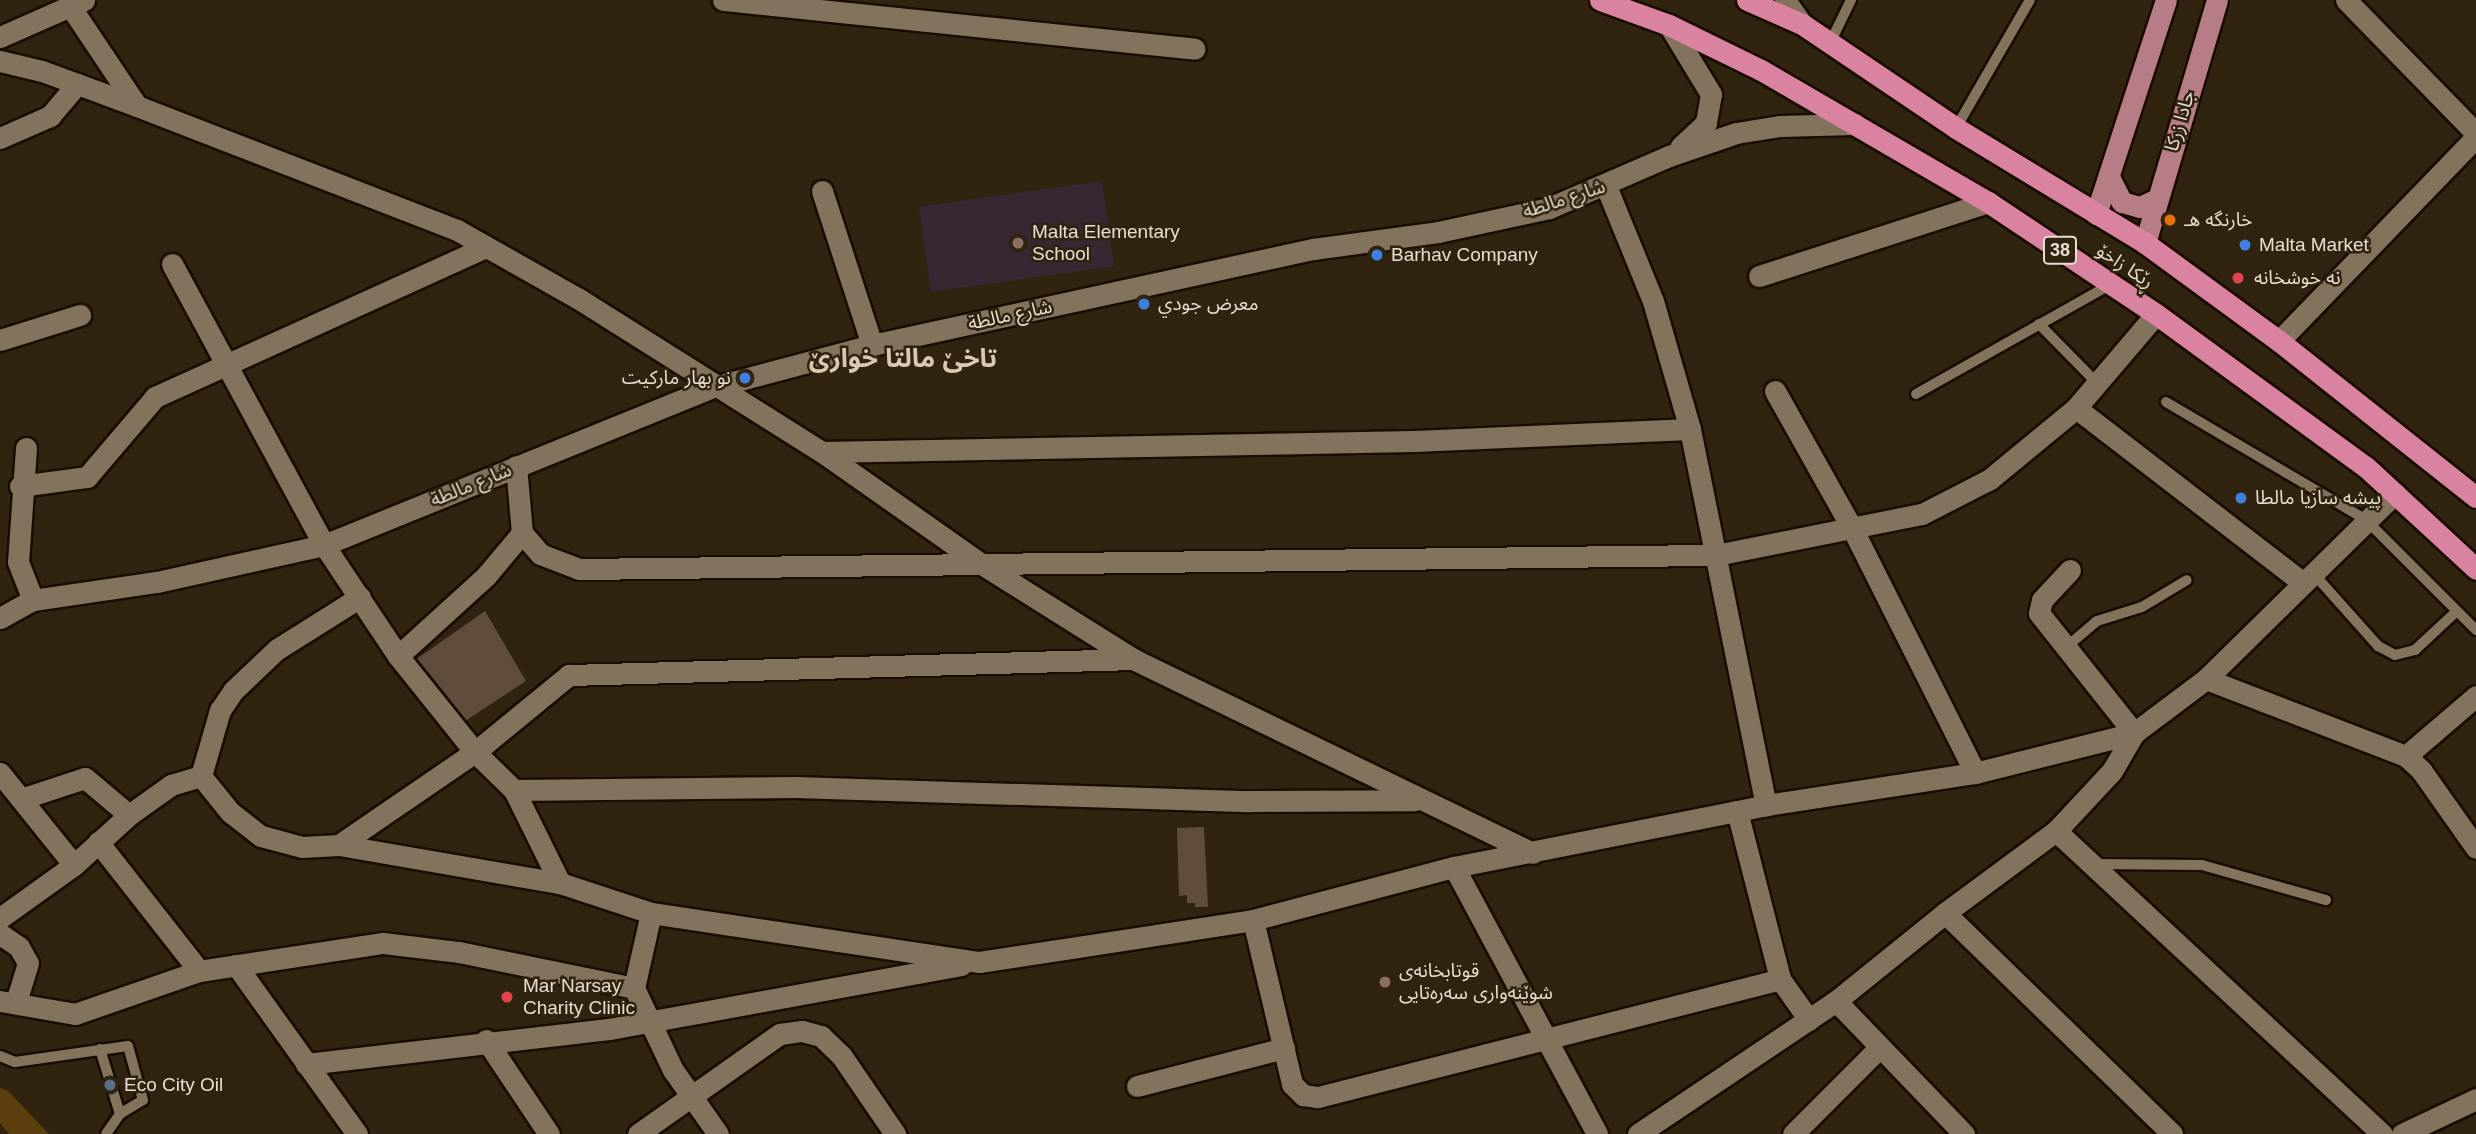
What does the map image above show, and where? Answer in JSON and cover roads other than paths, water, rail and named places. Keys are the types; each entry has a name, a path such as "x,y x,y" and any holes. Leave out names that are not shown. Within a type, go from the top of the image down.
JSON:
{"highway":[{"name":"ڕێکا زاخۆ","path":"1600,0 1669,24 1855,124 1988,202 2156,314 2395,493 2476,569"},
{"name":"ڕێکا زاخۆ","path":"1746,0 1802,24 1956,128 2145,243 2473,489"}],"main road":[{"path":"2096,214 2166,0"},
{"name":"جادا زرکا","path":"2145,243 2217,0"},
{"path":"2109,177 2122,202 2140,207 2157,200"}],"street":[{"path":"723,0 1194,48"},
{"path":"1785,0 1802,24"},
{"path":"2279,341 2476,135 2346,0"},
{"path":"0,37 77,3 137,106"},
{"name":"شارع مالطة","path":"1669,24 1686,58 1709,85 1712,107 1700,130 1669,156"},
{"path":"0,61 77,84 324,175 486,247 579,299 714,387 822,452 980,563 1133,659 1532,853"},
{"path":"0,138 50,116 77,84"},
{"name":"شارع مالطة","path":"0,618 33,600 157,582 324,545 714,387 872,345 1312,249 1438,232 1549,208 1606,186 1669,156 1756,130 1855,124"},
{"path":"1606,186 1653,301 1690,429 1766,805"},
{"path":"822,191 872,345"},
{"path":"1759,276 1988,202"},
{"path":"20,486 87,477 155,397 486,247"},
{"path":"172,264 324,545 398,656 475,752 514,790 560,883"},
{"path":"516,466 522,533 540,554 579,569 1716,555 1853,530 1922,514 1990,479 2076,408 2156,314"},
{"path":"0,340 80,315"},
{"path":"1775,391 1853,530 1975,773"},
{"path":"2076,408 2308,578"},
{"path":"822,452 1414,441 1690,429"},
{"path":"26,448 9,562 33,600"},
{"path":"306,1064 653,1021 978,962 1253,920 1454,867 1766,805 1975,773 2134,733 2206,679 2395,493"},
{"path":"398,656 486,576 522,533"},
{"path":"2070,570 2042,600 2039,613 2064,649 2134,733"},
{"path":"201,776 220,710 233,691 276,650 360,597"},
{"path":"339,845 475,752 569,675 1133,659"},
{"path":"2206,679 2406,756 2421,770 2476,848"},
{"path":"2406,756 2476,696"},
{"path":"1638,1134 1836,1001 1945,913 2056,831 2112,771 2134,733"},
{"path":"0,773 24,798 74,865"},
{"path":"0,918 74,865 129,815 171,785 201,776"},
{"path":"201,776 230,812 261,836 302,847 339,845 560,883 651,913 978,962"},
{"path":"24,798 85,778 129,815"},
{"path":"514,790 794,787 1249,801 1422,800"},
{"path":"1737,811 1780,979 1809,1020"},
{"path":"2056,831 2382,1134"},
{"path":"98,842 199,971"},
{"path":"1454,867 1597,1134"},
{"path":"651,913 634,988 653,1021 673,1070 718,1134"},
{"path":"1945,913 2172,1134"},
{"path":"1253,920 1292,1084 1303,1095 1318,1097 1780,979"},
{"path":"0,934 19,947 28,963 8,1002 75,1014 199,971 383,943 460,952 634,988"},
{"path":"236,965 356,1134"},
{"path":"1836,1001 1964,1134"},
{"path":"638,1134 780,1034 802,1031 821,1036 842,1055 895,1134"},
{"path":"486,1041 549,1134"},
{"path":"1136,1086 1284,1048"},
{"path":"1793,1134 1879,1048"},
{"path":"2402,1134 2476,1099"}],"lane":[{"path":"1830,43 1851,0"},
{"path":"1956,128 2030,0"},
{"path":"1916,394 2111,284"},
{"path":"2039,324 2098,384"},
{"path":"2166,402 2367,520 2476,630"},
{"path":"2308,578 2378,646 2395,655 2415,650 2457,611"},
{"path":"2064,649 2097,621 2142,607 2187,580"},
{"path":"2092,864 2202,865 2326,900"},
{"path":"0,1056 15,1062 128,1046 143,1100 120,1114 106,1134"},
{"path":"100,1049 120,1114"}],"place":[{"name":"خارنگه هـ","path":"2170,220"},
{"name":"Malta Elementary School","path":"1018,243"},
{"name":"Malta Market","path":"2245,245"},
{"name":"Barhav Company","path":"1377,255"},
{"name":"نه خوشخانه","path":"2238,278"},
{"name":"معرض جودي","path":"1144,304"},
{"name":"نو بهار ماركيت","path":"745,378"},
{"name":"پيشه سازيا مالطا","path":"2241,498"},
{"name":"قوتابخانەی شوێنەواری سەرەتایی","path":"1385,982"},
{"name":"Mar Narsay Charity Clinic","path":"507,997"},
{"name":"Eco City Oil","path":"110,1085"}],"district":[{"name":"تاخێ مالتا خوارێ","path":"903,359"}]}
